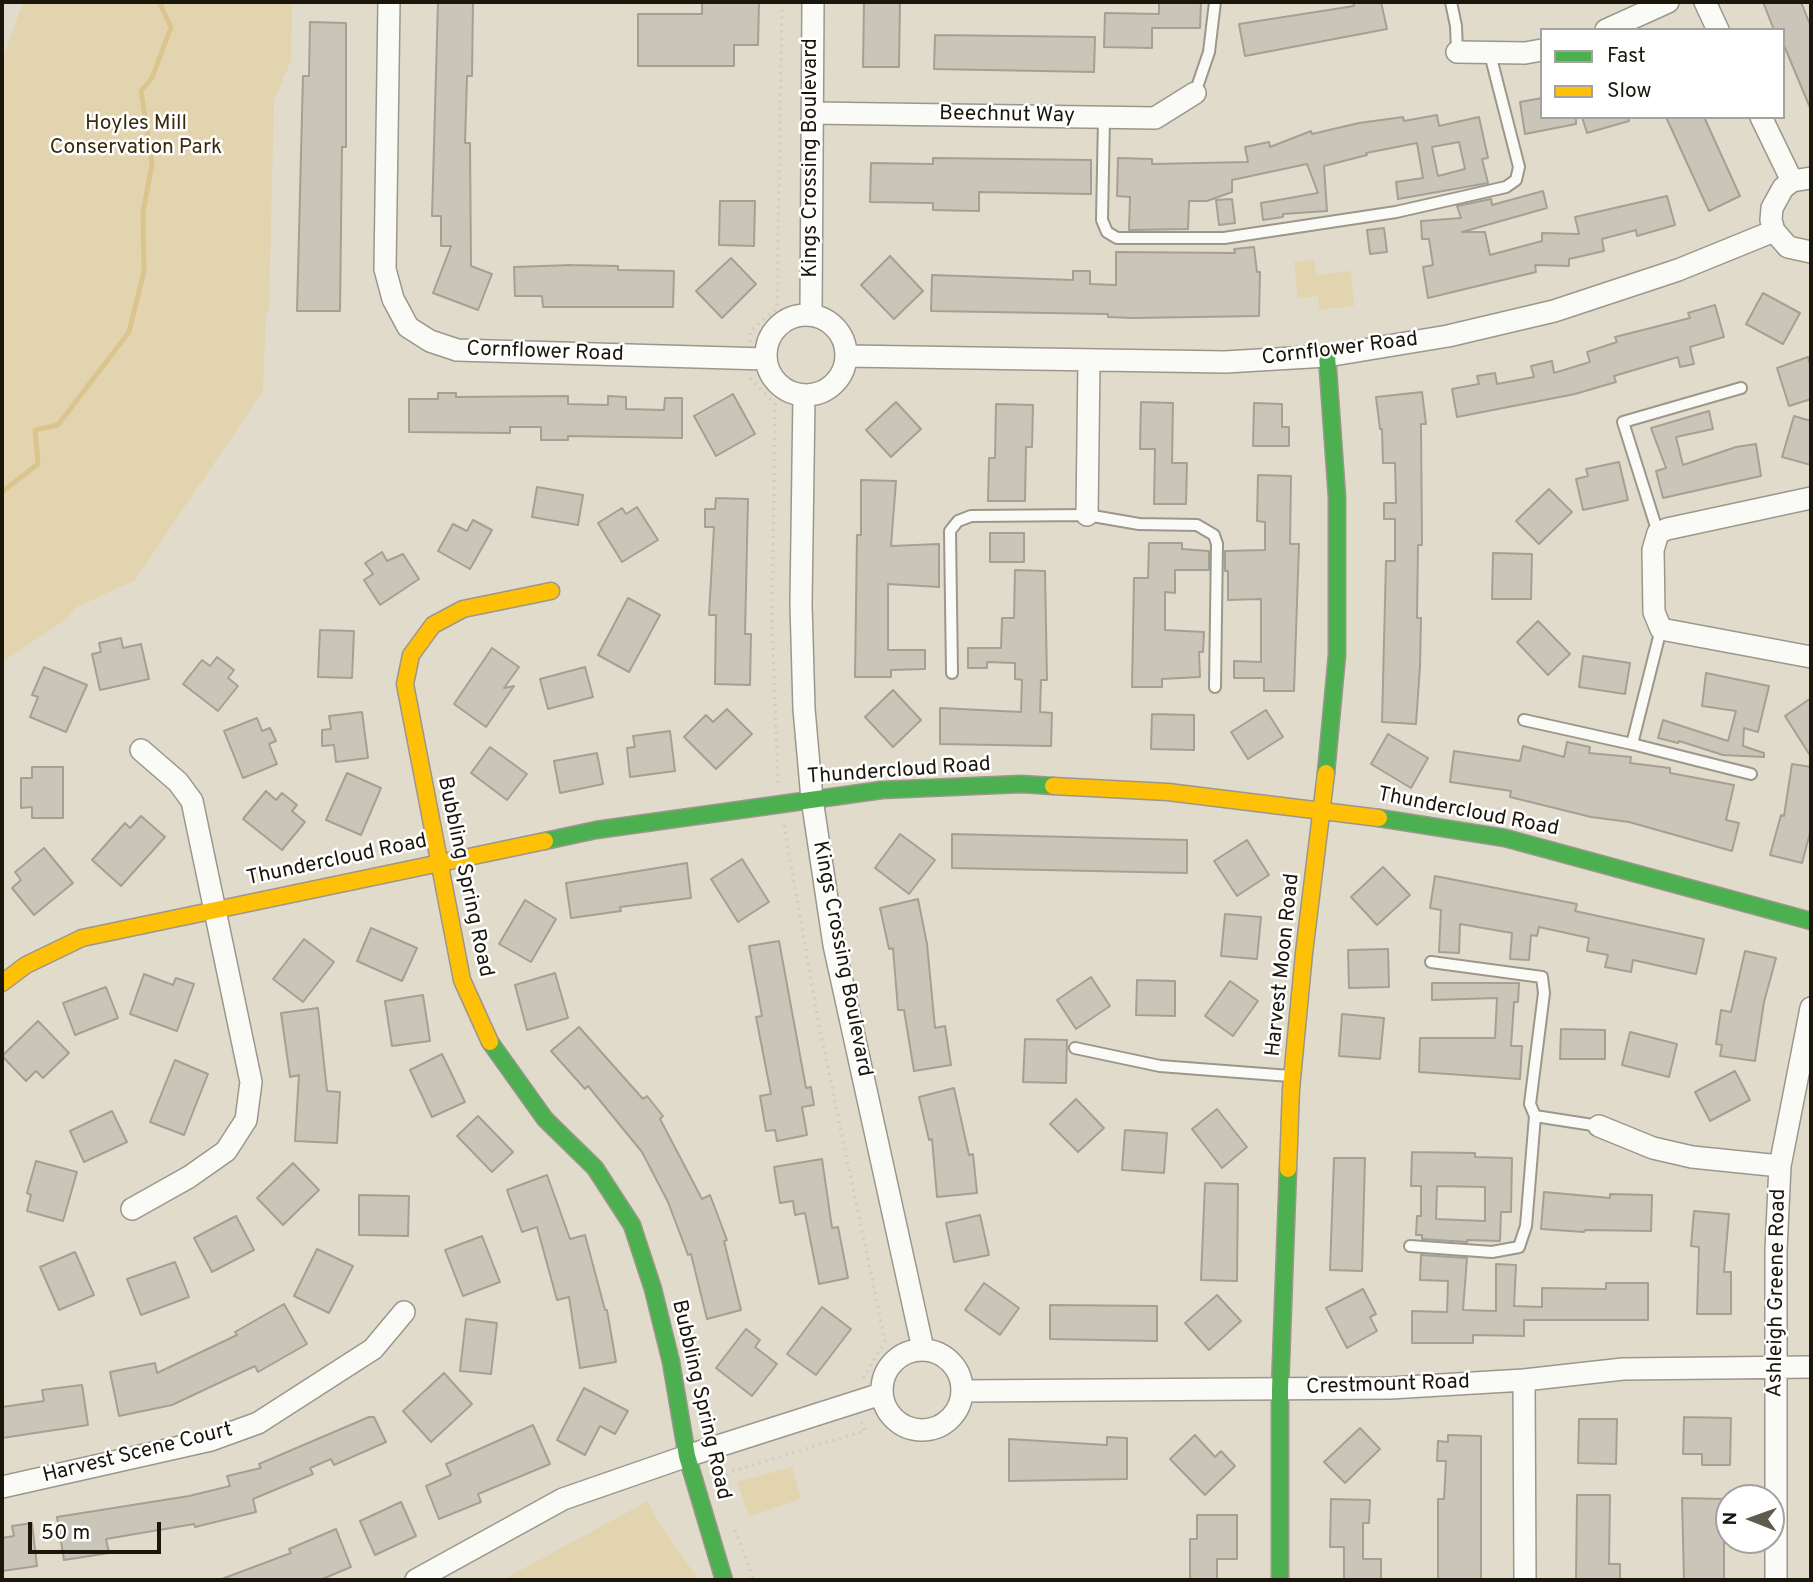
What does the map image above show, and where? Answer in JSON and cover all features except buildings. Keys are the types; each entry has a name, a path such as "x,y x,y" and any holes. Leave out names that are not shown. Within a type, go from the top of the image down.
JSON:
{"street":[{"name":"Cornflower Road","path":"389,2 385,269 393,299 408,327 430,341 457,350 765,359"},
{"name":"Kings Crossing Boulevard","path":"811,313 813,2"},
{"path":"1610,28 1668,2"},
{"path":"1704,2 1717,28"},
{"path":"1457,52 1490,54 1540,50"},
{"name":"Beechnut Way","path":"813,113 1155,118 1195,93"},
{"path":"1762,119 1802,179 1776,197 1772,208 1774,231 1788,247 1811,252"},
{"name":"Cornflower Road","path":"847,356 1225,362 1327,356 1448,336 1554,311 1678,270 1774,231"},
{"path":"811,313 837,328 847,356 841,377 825,392 803,396 777,385 765,359 767,341 777,325 793,315 811,313"},
{"name":"Harvest Moon Road","path":"1280,1580 1280,1389 1293,1076 1337,655 1337,497 1327,356"},
{"path":"1087,515 1089,361"},
{"name":"Kings Crossing Boulevard","path":"803,396 801,604 804,709 812,799 834,945 923,1349"},
{"path":"1811,498 1658,533 1653,550 1654,612 1661,629 1811,657"},
{"name":"Bubbling Spring Road","path":"551,591 463,609 433,625 411,655 405,684 462,980 482,1030 509,1072 545,1119 595,1168 632,1225 653,1289 671,1362 687,1455 724,1580"},
{"path":"132,1209 189,1177 226,1151 246,1120 251,1082 192,801 178,782 141,750"},
{"name":"Thundercloud Road","path":"2,983 26,965 82,938 214,908 596,830 882,790 1021,784 1168,792 1323,808 1505,838 1811,921"},
{"name":"Ashleigh Greene Road","path":"1776,1580 1776,1250 1780,1166 1811,1008"},
{"path":"1599,1126 1653,1149 1692,1157 1780,1166"},
{"name":"Harvest Scene Court","path":"2,1487 211,1440 258,1423 373,1349 404,1312"},
{"path":"923,1349 943,1355 951,1362 958,1370 963,1391 956,1414 936,1429 912,1430 891,1417 881,1394 885,1372 893,1363 901,1355 923,1349"},
{"name":"Crestmount Road","path":"963,1391 1390,1388 1524,1380 1623,1369 1811,1367"},
{"path":"1524,1380 1525,1580"},
{"path":"416,1580 563,1499 687,1455 881,1394"}],"lane":[{"path":"1195,93 1209,52 1215,2"},
{"path":"1451,2 1457,26 1457,52"},
{"path":"1104,118 1102,220 1107,232 1117,238 1224,238 1396,212 1506,187 1516,180 1519,167 1490,54"},
{"path":"1658,533 1623,422 1741,388"},
{"path":"952,673 950,531 958,521 971,516 1087,515 1139,524 1197,525 1214,535 1217,544 1215,687"},
{"path":"1632,744 1661,629"},
{"path":"1524,720 1751,774"},
{"path":"1410,1246 1492,1252 1519,1247 1526,1226 1535,1115 1530,1104 1544,993 1542,977 1431,962"},
{"path":"1075,1048 1160,1066 1293,1076"},
{"path":"1535,1115 1599,1126"}],"green space":[{"name":"Hoyles Mill Conservation Park","path":"23,2 294,2 291,61 274,100 269,310 266,315 263,391 135,580 75,608 68,618 2,662 2,61"},
{"path":"1314,260 1316,275 1351,271 1354,306 1319,310 1318,296 1298,298 1294,262"},
{"path":"792,1467 801,1499 753,1515 748,1513 737,1482"},
{"path":"648,1501 657,1521 699,1580 502,1580"}],"waterway":[{"path":"2,492 38,464 35,430 58,425 129,332 144,271 143,212 152,164 141,91 152,78 171,27 159,2"}],"traffic: fast":[{"path":"1326,773 1337,655 1337,497 1327,356"},
{"path":"545,841 596,830 882,790 1021,784 1053,786"},
{"path":"1379,818 1505,838 1811,921"},
{"path":"490,1042 545,1119 595,1168 632,1225 653,1289 671,1362 687,1456 724,1580"},
{"path":"1280,1580 1280,1389 1288,1169"}],"traffic: slow":[{"path":"490,1042 462,980 405,684 411,655 433,625 463,609 551,591"},
{"path":"1288,1169 1291,1089 1304,953 1326,773"},
{"path":"1053,786 1168,792 1379,818"},
{"path":"2,983 26,965 82,938 545,841"}]}
